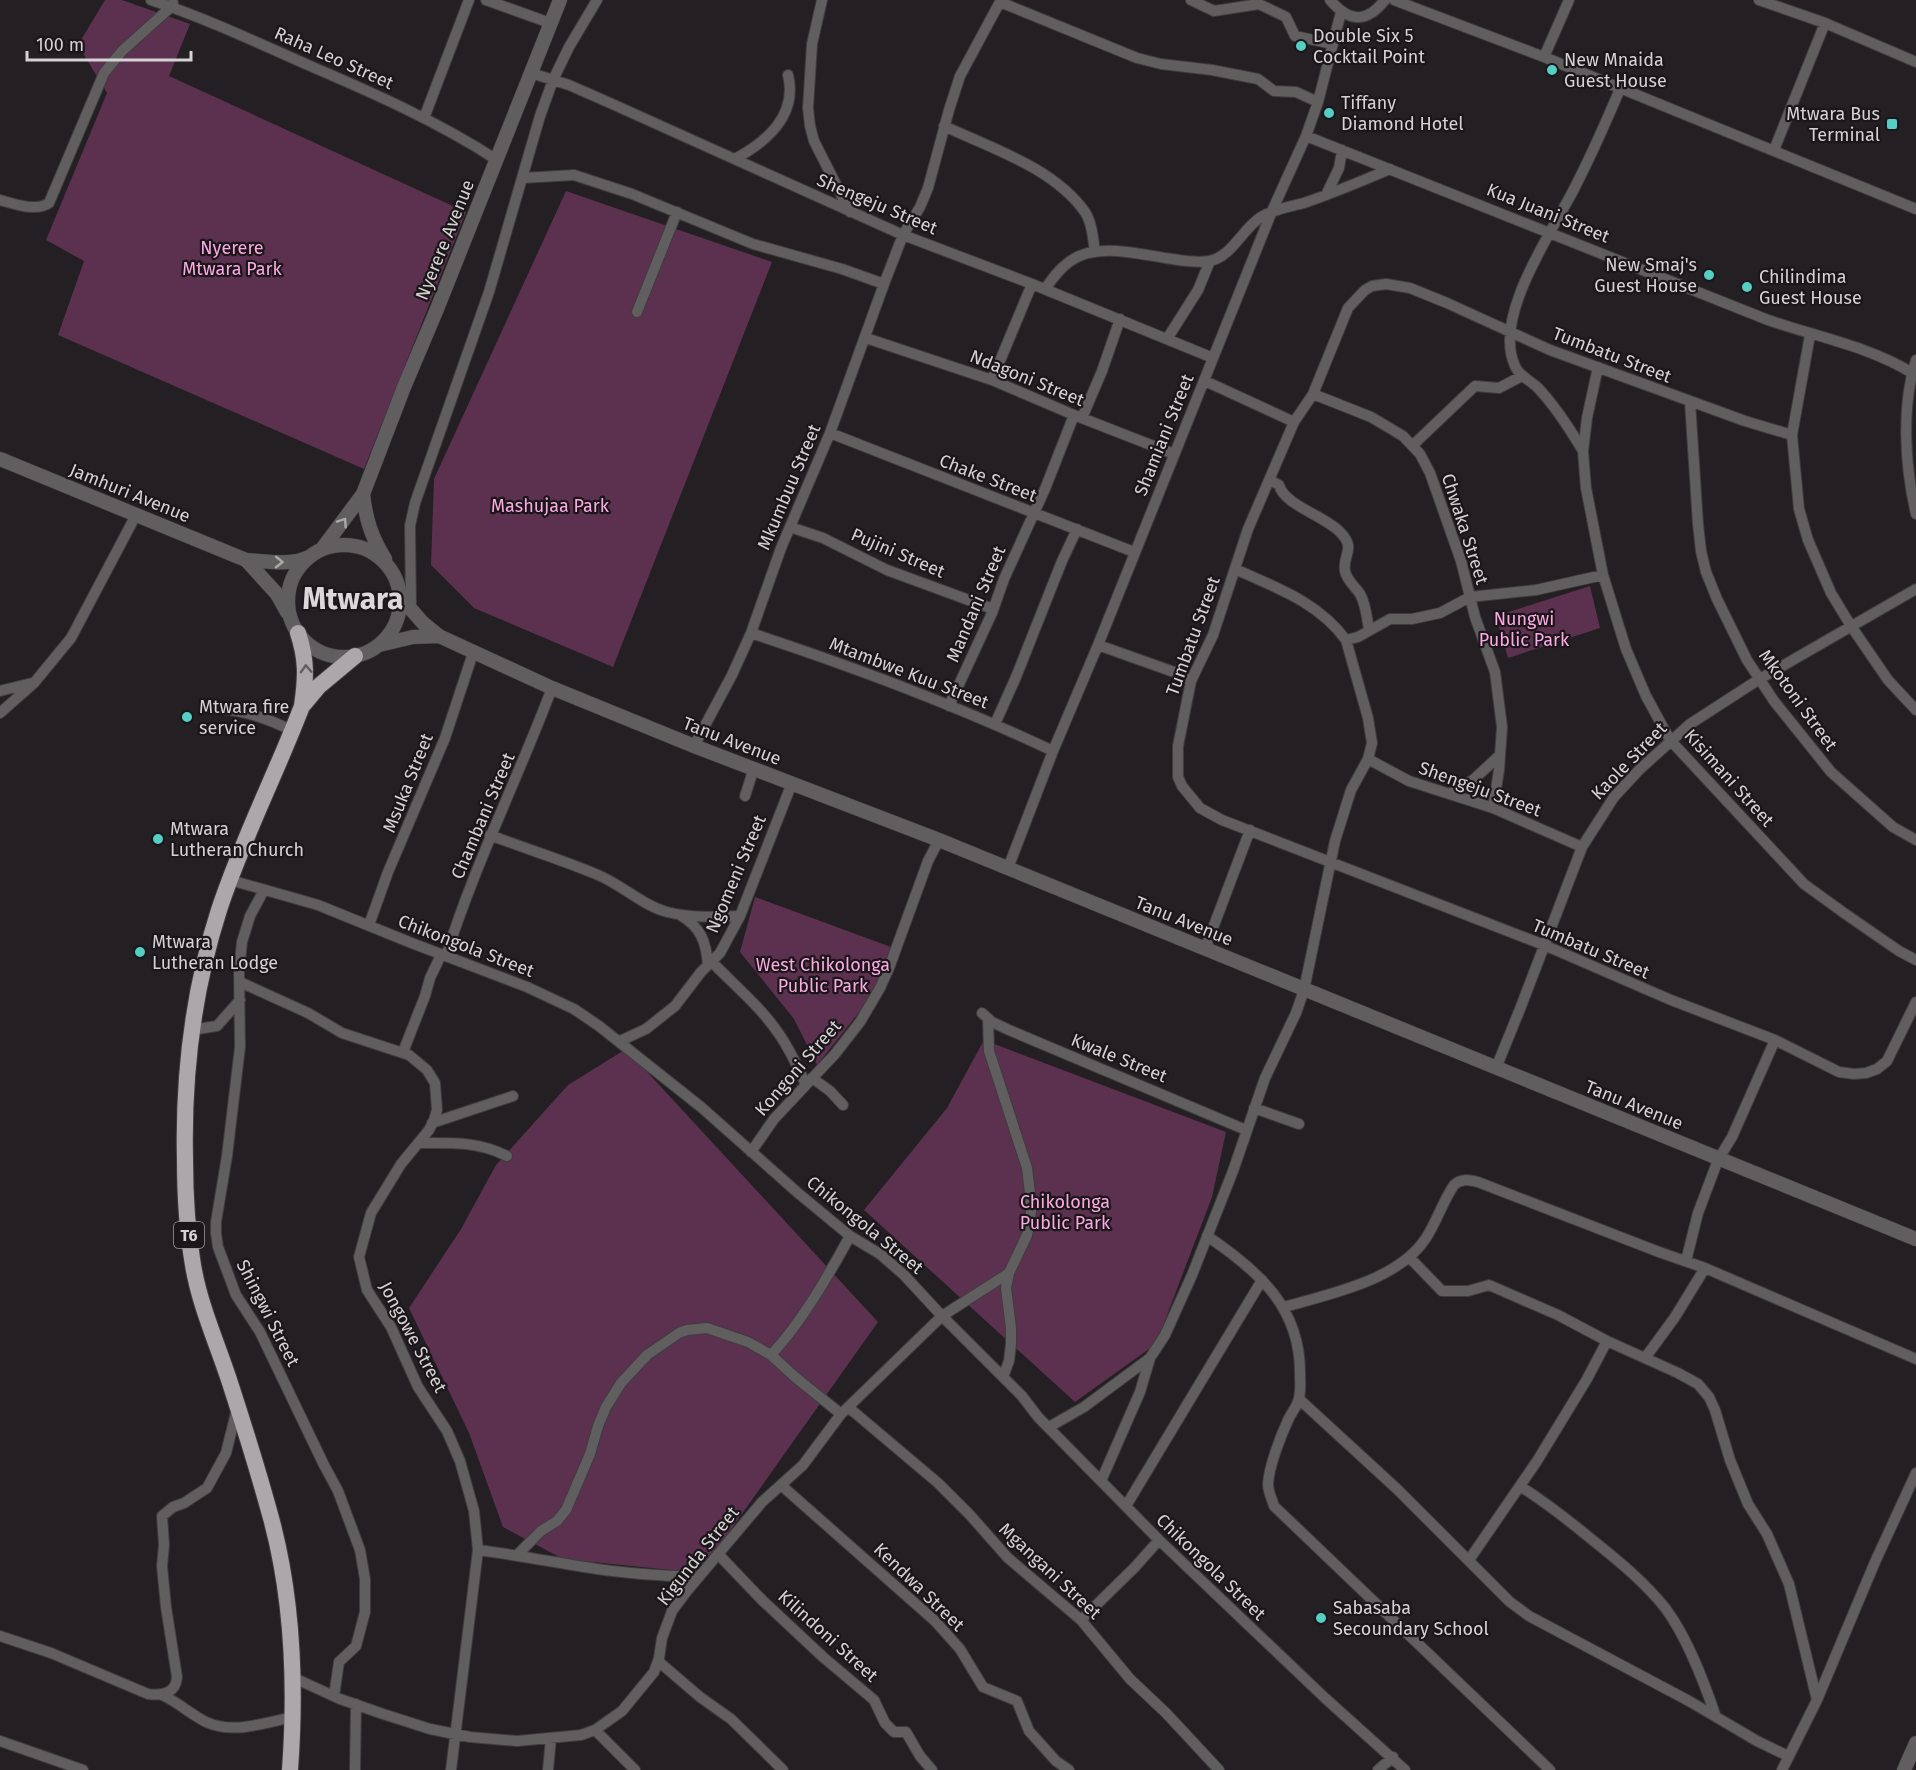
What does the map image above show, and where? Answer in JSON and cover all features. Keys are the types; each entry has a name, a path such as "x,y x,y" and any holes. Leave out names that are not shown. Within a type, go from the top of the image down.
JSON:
{"highway":[{"name":"T6","path":"290,1770 294,1717 288,1615 272,1520 201,1303 188,1233 184,1116 191,1030 201,976 219,911 302,706 306,681 305,654 295,627"},
{"name":"T6","path":"302,706 319,686 356,656"}],"street":[{"name":"Raha Leo Street","path":"151,0 173,3 390,100 460,136 496,160"},
{"path":"424,118 470,0"},
{"path":"486,0 550,23"},
{"name":"Nyerere Avenue","path":"363,494 379,448 560,0"},
{"path":"411,610 410,526 415,503 489,292 540,116 553,80 569,47 597,0"},
{"path":"822,0 811,54 808,108 810,126 814,141 849,212"},
{"path":"1191,0 1214,11 1259,4 1286,17 1295,36 1333,44"},
{"path":"1330,0 1341,12 1358,17 1376,12 1385,0"},
{"path":"1394,0 1544,57 1916,209"},
{"path":"1544,57 1569,0"},
{"path":"1759,0 1825,24 1916,62"},
{"path":"1001,1 1137,58 1161,64 1212,70 1258,79 1274,91 1296,92 1318,102"},
{"name":"Mkumbuu Street","path":"694,746 732,675 751,633 790,527 830,433 903,235 920,207 928,188 960,76 1001,1"},
{"path":"0,200 34,207 45,206 49,202 104,73 122,51 173,3"},
{"name":"Shamiani Street","path":"1008,868 1053,751 1098,645 1272,211 1306,136 1318,102 1341,12"},
{"path":"1774,150 1825,24"},
{"name":"Shengeju Street","path":"531,73 610,103 903,235 1045,289 1213,358"},
{"path":"735,159 754,149 777,128 790,97 788,75"},
{"name":"Kisimani Street","path":"1583,451 1554,407 1514,365 1509,331 1530,269 1588,162 1620,89"},
{"path":"944,126 1037,169 1056,182 1086,213 1095,252"},
{"name":"Kua Juani Street","path":"1306,136 1768,320 1845,345 1912,373"},
{"path":"1326,195 1339,168 1342,150"},
{"path":"1045,289 1059,270 1070,261 1081,255 1095,252 1118,252 1196,262 1210,261 1221,256 1259,218 1272,211 1326,195 1390,169"},
{"path":"523,178 574,175 622,190 753,244 833,266 884,284"},
{"path":"637,312 677,212"},
{"path":"1167,339 1198,290 1210,261"},
{"path":"992,380 1032,284"},
{"name":"Tumbatu Street","path":"1792,435 1690,402 1550,350 1410,288 1386,284 1372,286 1360,294 1348,308 1313,394 1294,422 1248,529 1213,635 1191,681 1178,746 1177,770 1182,786 1191,798 1206,811 1222,820 1544,945 1671,1000 1775,1040 1839,1072 1866,1073 1877,1069 1887,1061 1916,1002"},
{"name":"Mandani Street","path":"949,706 993,609 1032,514 1078,416 1106,363 1120,319"},
{"path":"1810,334 1792,435 1799,509 1808,540 1832,593 1851,626 1888,680 1916,710"},
{"name":"Ndagoni Street","path":"866,338 992,380 1174,454"},
{"path":"1916,360 1908,391 1906,416 1916,514"},
{"name":"Kisimani Street","path":"1598,368 1587,418 1583,451 1586,488 1603,575 1635,672 1670,740 1804,884 1899,951 1916,960"},
{"path":"1413,445 1475,386 1499,388 1522,376"},
{"path":"1205,381 1294,422"},
{"name":"Chwaka Street","path":"1313,394 1371,417 1403,436 1413,445 1430,473 1461,561 1470,597 1495,672 1500,705 1500,755 1493,808"},
{"name":"Mkotoni Street","path":"1690,402 1698,524 1706,572 1717,599 1758,680 1831,772 1893,827 1916,840"},
{"name":"Chake Street","path":"830,433 1134,552"},
{"name":"Jamhuri Avenue","path":"0,459 246,560"},
{"path":"1270,480 1279,485 1286,497 1334,526 1345,538 1349,551 1345,569 1351,584 1361,595 1369,630"},
{"name":"T6","path":"295,627 288,603 290,585 298,569 316,553 363,494"},
{"name":"T6","path":"356,656 379,645 391,632 399,616 401,598 397,582 372,538 366,519 363,494"},
{"path":"0,713 34,683 71,638 136,514"},
{"name":"Pujini Street","path":"790,527 823,538 887,570 993,609"},
{"path":"995,724 1077,529"},
{"path":"246,560 301,561 340,545 359,547 376,554 389,567"},
{"path":"246,560 277,594 295,627 314,648 334,656 356,656"},
{"path":"1101,1481 1140,1392 1150,1358 1165,1335 1207,1236 1233,1172 1265,1078 1296,1013 1304,990 1330,863 1351,790 1368,759 1372,743 1346,640 1333,624 1304,601 1235,569"},
{"path":"1346,640 1358,637 1390,619 1412,619 1440,613 1470,597 1536,590 1603,575"},
{"name":"Kaole Street","path":"1496,1068 1582,847 1614,796 1670,740 1690,724 1758,680 1916,589"},
{"path":"401,598 439,636"},
{"name":"Mtambwe Kuu Street","path":"751,633 949,706 1053,751"},
{"path":"379,645 413,637 439,636"},
{"name":"Tanu Avenue","path":"439,636 552,688 694,746 939,840 1916,1239"},
{"path":"1098,645 1174,672 1191,681"},
{"name":"Msuka Street","path":"369,925 388,872 445,738 473,653"},
{"path":"0,691 34,683"},
{"name":"Chambani Street","path":"403,1052 426,996 433,972 443,956 490,835 529,750 552,688"},
{"path":"206,707 246,712 267,718 292,731"},
{"path":"1450,794 1480,775 1500,755"},
{"name":"Shengeju Street","path":"1368,759 1409,781 1493,808 1582,847"},
{"path":"745,796 754,768"},
{"name":"Ngomeni Street","path":"620,1041 646,1029 675,1006 720,953 740,916 792,783"},
{"path":"1205,949 1250,830"},
{"path":"490,835 598,875 667,912 701,916 740,916"},
{"name":"Kongoni Street","path":"751,1152 774,1119 835,1054 860,1022 880,988 928,861 939,840"},
{"name":"Chikongola Street","path":"230,880 318,905 550,997 574,1009 620,1041 701,1107 850,1236 880,1254 904,1275 1159,1540 1325,1698 1405,1770"},
{"name":"Shingwi Street","path":"264,890 250,916 242,942 240,1047 227,1156 216,1222 218,1247 236,1295 260,1332 338,1491 360,1550 365,1579 365,1612 356,1646 339,1662 334,1696"},
{"path":"678,913 698,929 707,949 710,963 761,1010 809,1081 830,1091 843,1105"},
{"name":"Jongowe Street","path":"240,982 308,1013 342,1033 409,1055 427,1070 435,1083 437,1110 432,1123 401,1164 371,1213 359,1257 367,1290 391,1327 418,1387 447,1431 460,1461 474,1511 478,1550 451,1770"},
{"path":"191,1030 217,1026 240,1000"},
{"name":"Kwale Street","path":"1009,1273 1027,1235 1031,1212 1030,1193 1023,1153 989,1051 985,1016 1009,1030 1246,1130"},
{"path":"1686,1261 1701,1206 1718,1160 1732,1137 1775,1040"},
{"path":"432,1123 513,1096"},
{"path":"1254,1108 1299,1124"},
{"path":"418,1143 474,1144 491,1148 507,1156"},
{"path":"1284,1307 1337,1292 1394,1269 1410,1258 1425,1240 1456,1182 1467,1180 1478,1182 1705,1268 1916,1359"},
{"path":"771,1355 794,1327 829,1275 850,1236"},
{"path":"1207,1236 1231,1252 1263,1280 1284,1307 1296,1336 1299,1354 1299,1399 1288,1420 1271,1470 1269,1484 1274,1506 1550,1770"},
{"path":"1410,1258 1442,1291 1468,1291 1489,1285 1558,1315 1607,1341 1678,1372 1698,1384 1709,1397 1715,1410 1730,1461 1748,1504 1767,1534 1789,1584 1817,1700"},
{"path":"1645,1358 1675,1317 1705,1268"},
{"path":"1003,1377 1009,1361 1011,1344 1006,1288 1009,1273"},
{"name":"Kigunda Street","path":"292,1677 356,1704 430,1729 456,1734 517,1741 580,1735 595,1730 622,1711 654,1672 662,1638 672,1611 762,1502 803,1465 845,1410 942,1316 1009,1273"},
{"path":"1126,1506 1263,1280"},
{"name":"Mgangani Street","path":"516,1555 557,1521 566,1510 590,1454 606,1407 621,1383 647,1355 679,1333 702,1328 722,1332 748,1342 771,1355 795,1377 845,1410 938,1483 1008,1558 1081,1620 1130,1679 1166,1713 1219,1770"},
{"path":"1469,1560 1520,1486 1587,1379 1607,1341"},
{"path":"1049,1427 1084,1407 1150,1358"},
{"path":"1299,1399 1397,1489 1510,1602 1529,1616 1788,1756"},
{"path":"162,1695 174,1689 177,1677 162,1566 165,1545 162,1516 207,1488 226,1453 237,1408"},
{"path":"1782,1770 1817,1700 1849,1622 1916,1473"},
{"name":"Kendwa Street","path":"781,1485 935,1621 960,1649 983,1687 1017,1701 1029,1731 1056,1761 1069,1770"},
{"path":"1520,1486 1559,1512 1617,1559 1666,1609 1677,1626 1706,1687 1716,1717"},
{"path":"1081,1620 1159,1540"},
{"path":"478,1550 643,1575 699,1577"},
{"name":"Kilindoni Street","path":"718,1554 823,1657 874,1700 885,1723 894,1732 906,1732 920,1756 932,1770"},
{"path":"0,1636 51,1653 148,1694 162,1695 205,1721 224,1727 244,1727 294,1717"},
{"path":"658,1662 731,1719 783,1770"},
{"path":"355,1770 356,1704"},
{"path":"595,1730 635,1770"},
{"path":"548,1770 551,1738"},
{"path":"0,1741 83,1770"},
{"path":"1904,1770 1916,1743"},
{"path":"1378,1770 1393,1757"}],"green space":[{"name":"Nyerere Mtwara Park","path":"105,0 122,0 190,24 169,76 466,212 364,469 58,335 84,261 46,240 107,93 78,45"},
{"name":"Mashujaa Park","path":"566,191 772,262 613,667 474,608 431,565 434,479"},
{"name":"Nungwi Public Park","path":"1590,586 1600,628 1508,658 1496,616"},
{"name":"West Chikolonga Public Park","path":"755,897 891,947 873,995 817,1065 794,1019 740,952"},
{"name":"Chikolonga Public Park","path":"984,1040 1226,1132 1212,1197 1156,1344 1075,1402 864,1210 947,1108"},
{"path":"626,1049 878,1322 700,1573 563,1559 503,1527 469,1433 409,1308 461,1229 496,1165 568,1085"}],"place":[{"name":"Double Six 5 Cocktail Point","path":"1301,46"},
{"name":"New Mnaida Guest House","path":"1552,70"},
{"name":"Tiffany Diamond Hotel","path":"1329,113"},
{"name":"Mtwara Bus Terminal","path":"1892,124"},
{"name":"New Smaj's Guest House","path":"1709,275"},
{"name":"Chilindima Guest House","path":"1747,287"},
{"name":"Mtwara fire service","path":"187,717"},
{"name":"Mtwara Lutheran Church","path":"158,839"},
{"name":"Mtwara Lutheran Lodge","path":"140,952"},
{"name":"Sabasaba Secoundary School","path":"1321,1618"}],"district":[{"name":"Mtwara","path":"353,599"}]}
